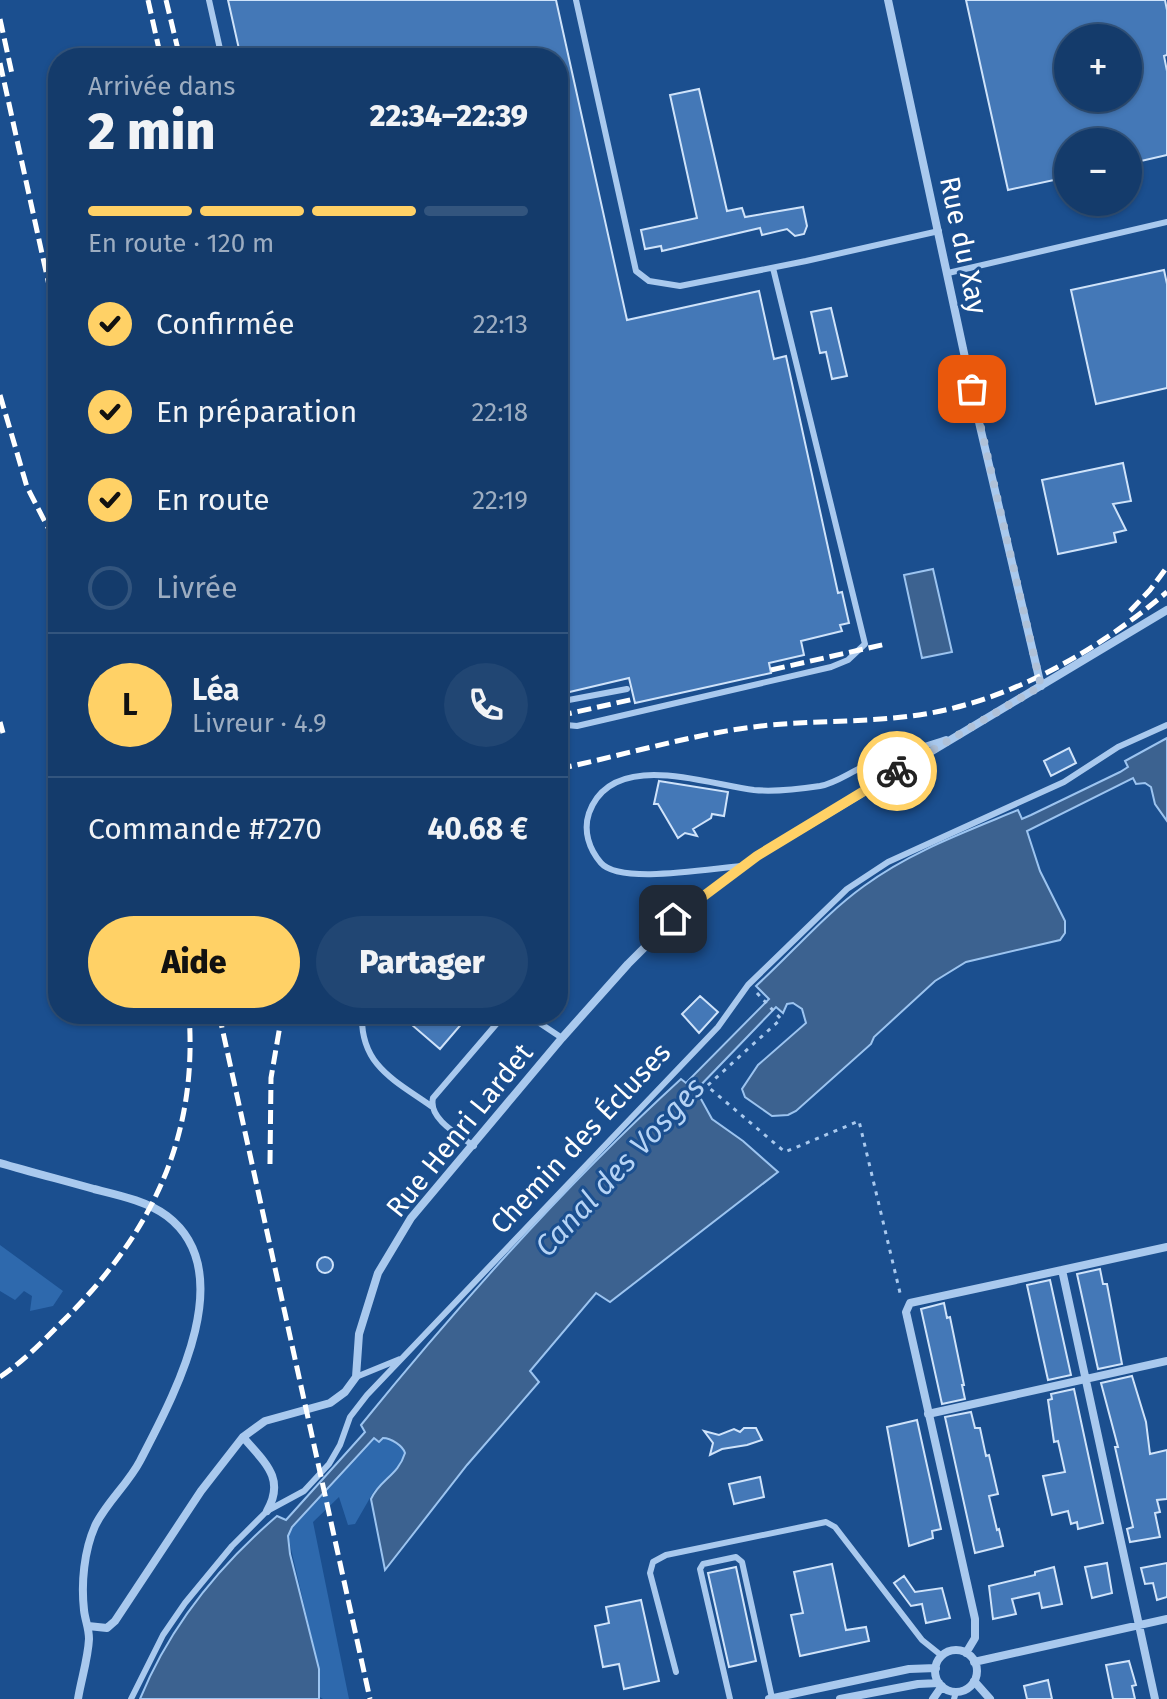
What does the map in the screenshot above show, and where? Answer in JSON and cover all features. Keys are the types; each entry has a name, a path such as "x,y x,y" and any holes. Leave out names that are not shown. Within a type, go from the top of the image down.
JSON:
{"street":[{"name":"Rue du Xay","path":"888,0 978,418 1041,686"},
{"name":"Rue Henri Lardet","path":"356,1377 359,1334 378,1273 411,1218 562,1038 673,919 745,865 1167,610"},
{"path":"0,1163 152,1207 183,1231 196,1259 200,1277 199,1314 188,1356 137,1466 95,1526 82,1576 89,1643 78,1699"},
{"path":"966,1653 975,1638 975,1619 906,1312 910,1303 1167,1247"},
{"path":"1062,1270 1155,1699"},
{"path":"928,1414 1167,1361"},
{"path":"88,1626 107,1628 115,1621 201,1491 243,1437 276,1416 330,1403 345,1392 356,1377"},
{"path":"243,1437 272,1472 275,1489 267,1511"},
{"path":"974,1662 1167,1619"},
{"path":"840,1699 918,1684 940,1684 955,1695 974,1681 977,1671 966,1653 952,1651 942,1656 936,1668 940,1684 933,1699"},
{"path":"771,1698 909,1669 936,1668"},
{"path":"974,1681 990,1699"}],"lane":[{"path":"209,0 220,48"},
{"path":"576,0 636,271 649,281 680,286 939,231"},
{"path":"948,273 1167,222"},
{"path":"568,725 577,726 831,667 848,660 865,644 851,598 773,268"},
{"path":"568,700 627,689"},
{"name":"Chemin des Écluses","path":"131,1699 163,1635 232,1546 267,1511 304,1491 329,1464 350,1417 367,1395 718,1027 748,985 847,889 888,862 1064,782 1118,747 1167,725"},
{"path":"745,865 643,875 620,874 606,868 592,852 587,838 588,815 599,792 626,777 666,775 757,791 824,785 863,767 953,737"},
{"path":"363,1024 364,1044 380,1070 431,1106 434,1114 474,1146"},
{"path":"431,1106 433,1098 496,1024"},
{"path":"541,1024 562,1038"},
{"path":"356,1377 405,1357"},
{"path":"676,1672 650,1573 653,1562 666,1555 826,1522 835,1527 922,1640 942,1656"},
{"path":"730,1699 700,1569 703,1564 736,1557 742,1562 771,1698"}],"path":[{"path":"765,1001 781,1019 707,1086 785,1152 859,1121 900,1297 910,1303"}],"shaded area":[{"path":"0,1245 63,1291 53,1306 30,1311 32,1296 24,1291 15,1300 0,1291"},
{"path":"374,1438 379,1441 388,1438 405,1451 401,1466 374,1491 355,1524 348,1525 339,1497 313,1522 349,1699 323,1699 320,1697 319,1669 288,1536 292,1527"}],"water":[{"path":"933,569 952,652 922,658 904,575"},
{"name":"Canal des Vosges","path":"1167,738 1167,821 1155,804 1151,787 1145,783 1136,784 1133,778 1027,831 1040,871 1065,921 1065,933 1060,940 966,962 935,981 874,1037 871,1044 788,1115 772,1116 745,1097 742,1089 758,1065 806,1023 802,1009 793,1003 787,1004 783,1013 776,1007 696,1090 712,1119 778,1172 610,1302 596,1293 530,1371 539,1382 467,1465 385,1570 371,1499 402,1461 405,1453 393,1441 383,1438 379,1442 374,1438 292,1527 288,1536 290,1554 319,1669 319,1699 140,1699 165,1647 216,1577 277,1516 286,1520 365,1432 361,1425 436,1334 555,1203 681,1079 686,1083 769,999 756,986 822,921 864,886 900,863 1018,810 1022,819 1031,815 1120,772 1128,767 1125,761"}],"building":[{"path":"228,0 556,0 567,48 239,48"},
{"path":"966,0 1165,0 1167,155 1142,161 1142,128 1054,128 1054,180 1008,190"},
{"path":"568,54 627,320 759,291 774,359 786,356 838,593 842,592 849,623 840,625 842,631 801,641 804,655 769,663 771,673 635,703 629,678 568,692"},
{"path":"699,89 727,211 742,208 745,217 803,207 807,226 804,234 795,236 787,229 762,235 760,228 662,251 661,246 645,249 641,230 697,218 670,95"},
{"path":"1164,270 1167,284 1167,388 1096,404 1071,290"},
{"path":"831,308 847,376 832,379 826,352 820,353 811,312"},
{"path":"1123,463 1131,501 1113,504 1126,530 1114,533 1116,542 1058,554 1042,480"},
{"path":"1069,748 1076,763 1051,776 1044,761"},
{"path":"659,781 728,792 724,816 712,814 711,818 693,829 697,836 685,833 678,838 658,804 654,804"},
{"path":"700,996 718,1012 699,1033 682,1014"},
{"path":"413,1024 461,1024 440,1049"},
{"path":"325,1257 331,1259 331,1271 325,1273 319,1271 317,1265 319,1259"},
{"path":"1100,1269 1103,1284 1107,1284 1122,1364 1098,1369 1077,1274"},
{"path":"1050,1280 1071,1375 1048,1380 1027,1285"},
{"path":"944,1303 947,1318 950,1317 965,1399 942,1404 921,1309"},
{"path":"1132,1376 1146,1422 1150,1454 1167,1450 1167,1499 1157,1500 1160,1512 1155,1513 1160,1537 1130,1542 1127,1529 1133,1527 1115,1447 1118,1447 1101,1383"},
{"path":"1074,1389 1103,1523 1078,1529 1077,1522 1071,1524 1068,1511 1052,1515 1043,1476 1065,1472 1058,1441 1054,1442 1048,1400 1052,1399 1051,1394"},
{"path":"971,1412 975,1428 980,1428 986,1456 989,1455 998,1494 989,1496 1003,1546 975,1553 945,1417"},
{"path":"917,1420 941,1529 932,1531 933,1538 909,1546 887,1427"},
{"path":"744,1428 756,1428 762,1440 722,1449 710,1455 713,1443 704,1431 719,1435 734,1429 740,1432"},
{"path":"760,1477 764,1497 734,1504 729,1484"},
{"path":"1107,1563 1112,1593 1092,1598 1085,1567"},
{"path":"1167,1563 1167,1597 1157,1600 1153,1583 1145,1584 1141,1568"},
{"path":"832,1564 846,1630 866,1627 869,1641 800,1656 791,1615 803,1613 794,1572"},
{"path":"736,1567 756,1661 729,1667 708,1573"},
{"path":"1054,1567 1062,1604 1042,1608 1039,1593 1012,1599 1016,1614 993,1619 989,1586"},
{"path":"904,1576 915,1592 942,1588 950,1618 926,1623 922,1604 911,1606 894,1583"},
{"path":"641,1600 659,1681 624,1689 619,1664 603,1667 595,1626 609,1623 606,1607"},
{"path":"1129,1661 1136,1685 1132,1686 1135,1699 1113,1699 1106,1665"},
{"path":"1048,1680 1052,1699 1027,1699 1024,1686"}],"railway":[{"path":"148,0 159,48"},
{"path":"166,0 178,48"},
{"path":"0,19 12,74"},
{"path":"0,63 48,281"},
{"path":"0,395 27,487 48,528"},
{"path":"1130,611 1167,567"},
{"path":"568,767 735,730 781,724 905,717 958,707 991,697 1054,669 1113,633 1167,592"},
{"path":"771,670 886,644"},
{"path":"568,714 634,699"},
{"path":"0,722 3,733"},
{"path":"0,1377 34,1350 95,1287 144,1218 176,1143 186,1102 189,1024"},
{"path":"221,1024 370,1699"},
{"path":"270,1164 271,1078 280,1024"}],"way so far":[{"path":"897,771 1041,686 972,389"}],"route":[{"path":"673,919 757,856 897,771"}]}
